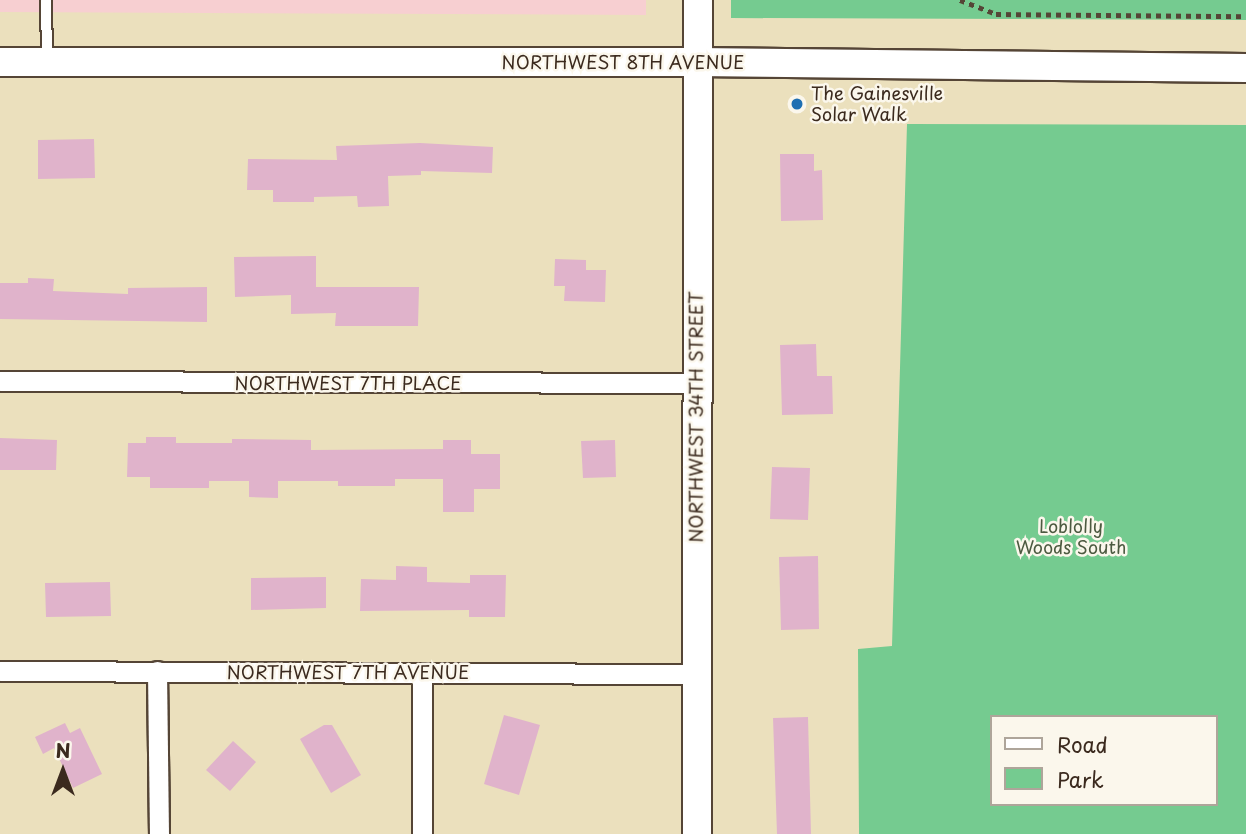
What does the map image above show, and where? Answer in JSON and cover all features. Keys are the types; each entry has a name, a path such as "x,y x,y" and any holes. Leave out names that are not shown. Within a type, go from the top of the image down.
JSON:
{"street":[{"name":"NORTHWEST 34TH STREET","path":"696,834 698,0"},
{"name":"NORTHWEST 8TH AVENUE","path":"0,62 697,62 1246,68"},
{"name":"NORTHWEST 7TH PLACE","path":"0,381 696,383"},
{"name":"NORTHWEST 7TH AVENUE","path":"0,671 695,674"},
{"path":"157,671 159,834"},
{"path":"422,673 422,834"}],"lane":[{"path":"46,0 47,62"}],"path":[{"path":"960,0 996,14 1246,16"}],"shaded area":[{"path":"0,0 646,0 646,15 0,12"}],"green space":[{"path":"731,0 1246,0 1246,20 731,18"},
{"name":"Loblolly Woods South","path":"907,124 1246,125 1246,834 859,834 858,649 892,646"}],"building":[{"path":"94,139 95,178 38,179 38,140"},
{"path":"420,143 493,147 492,173 421,171 421,175 388,176 389,206 358,207 357,196 314,197 314,202 273,202 273,190 247,190 248,159 337,160 336,146"},
{"path":"780,154 814,154 814,171 822,170 823,220 781,221"},
{"path":"316,256 316,287 419,287 418,326 335,326 336,313 291,314 291,295 235,297 234,257"},
{"path":"555,259 586,260 586,270 606,270 605,302 564,301 565,286 554,286"},
{"path":"28,278 54,279 53,291 128,294 128,288 207,287 207,322 0,319 0,283 28,283"},
{"path":"816,344 817,376 832,376 833,414 782,415 780,345"},
{"path":"146,437 176,437 176,443 232,443 232,439 311,440 311,450 443,449 443,440 471,440 471,454 500,454 500,489 474,489 474,512 443,512 443,479 395,479 395,486 338,486 338,481 278,481 278,498 249,497 249,481 209,481 209,488 150,488 150,477 127,477 128,443 146,443"},
{"path":"0,438 57,440 56,470 0,470"},
{"path":"615,440 616,477 583,478 581,441"},
{"path":"772,467 810,468 808,520 770,519"},
{"path":"818,556 819,629 781,630 779,557"},
{"path":"396,566 427,567 427,582 470,583 470,575 506,575 505,617 469,617 469,610 360,611 361,579 396,580"},
{"path":"326,577 326,608 251,610 251,578"},
{"path":"110,582 111,616 46,617 45,583"},
{"path":"504,715 540,725 519,795 484,784"},
{"path":"808,717 811,834 777,834 773,718"},
{"path":"65,723 70,733 80,728 102,774 73,788 54,748 43,754 35,737"},
{"path":"324,725 332,725 361,775 331,793 300,739"},
{"path":"233,741 256,762 230,791 206,770"}],"place":[{"name":"The Gainesville Solar Walk","path":"797,104"}]}
